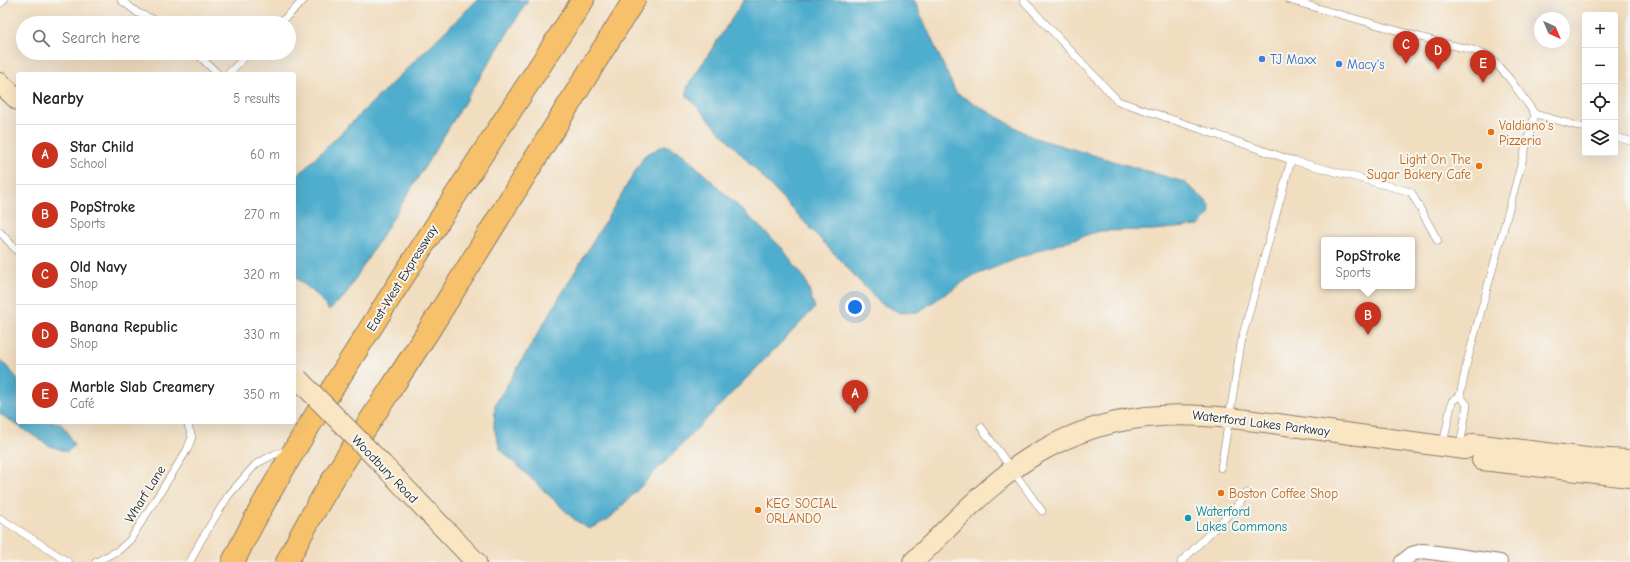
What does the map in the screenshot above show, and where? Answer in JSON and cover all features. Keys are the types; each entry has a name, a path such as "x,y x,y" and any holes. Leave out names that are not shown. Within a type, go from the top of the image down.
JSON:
{"highway":[{"name":"East-West Expressway","path":"233,562 273,486 296,448 457,191 583,0"},
{"path":"287,562 338,473 525,178 634,0"}],"street":[{"path":"0,83 16,98"},
{"name":"Woodbury Road","path":"296,378 383,465 476,562"},
{"name":"Waterford Lakes Parkway","path":"913,562 984,494 1012,470 1036,454 1062,440 1118,421 1163,415 1229,417 1456,448 1474,444 1572,456 1630,460"},
{"name":"Waterford Lakes Parkway","path":"1456,448 1471,458 1479,460 1630,478"},
{"path":"1402,562 1412,554 1423,552 1500,562"}],"lane":[{"path":"0,4 4,0"},
{"path":"121,0 138,13 145,16"},
{"path":"287,16 304,0"},
{"path":"1023,0 1118,101 1290,160 1411,192 1438,241"},
{"path":"1289,0 1438,42 1473,50 1490,57 1509,78 1535,114 1582,127"},
{"path":"203,60 216,72"},
{"path":"230,72 242,60"},
{"path":"1456,448 1452,401 1460,396 1473,338 1535,114"},
{"path":"1618,138 1630,141"},
{"path":"1221,468 1242,338 1290,160"},
{"path":"0,232 16,250"},
{"path":"1456,448 1467,405 1460,396"},
{"name":"Wharf Lane","path":"96,562 119,550 135,534 187,450 192,437 188,424"},
{"path":"981,427 1042,511"},
{"path":"190,562 200,542 228,496 256,464 275,454 296,448"},
{"path":"1181,562 1243,500 1247,493"},
{"path":"0,518 68,562"}],"water":[{"path":"477,0 528,0 344,297 329,310 317,295 296,278 296,177"},
{"path":"744,0 914,0 956,93 1032,137 1184,182 1210,206 1209,216 1199,226 1152,230 1099,231 1034,252 971,277 918,312 901,313 880,303 687,96 687,87"},
{"path":"665,145 681,152 782,248 805,279 815,308 609,519 589,529 575,520 500,449 494,428 495,405 645,155"},
{"path":"0,359 16,377 16,424 61,424 67,431 74,446 67,452 48,445 0,414"}],"place":[{"name":"TJ Maxx","path":"1262,59"},
{"name":"Macy's","path":"1339,64"},
{"name":"Old Navy","path":"1406,64"},
{"name":"Banana Republic","path":"1438,70"},
{"name":"Marble Slab Creamery","path":"1483,83"},
{"name":"Valdiano's Pizzeria","path":"1491,132"},
{"name":"Light On The Sugar Bakery Cafe","path":"1479,166"},
{"name":"PopStroke","path":"1368,335"},
{"name":"Star Child","path":"855,413"},
{"name":"Boston Coffee Shop","path":"1221,493"},
{"name":"KEG SOCIAL ORLANDO","path":"758,510"},
{"name":"Waterford Lakes Commons","path":"1188,518"}]}
